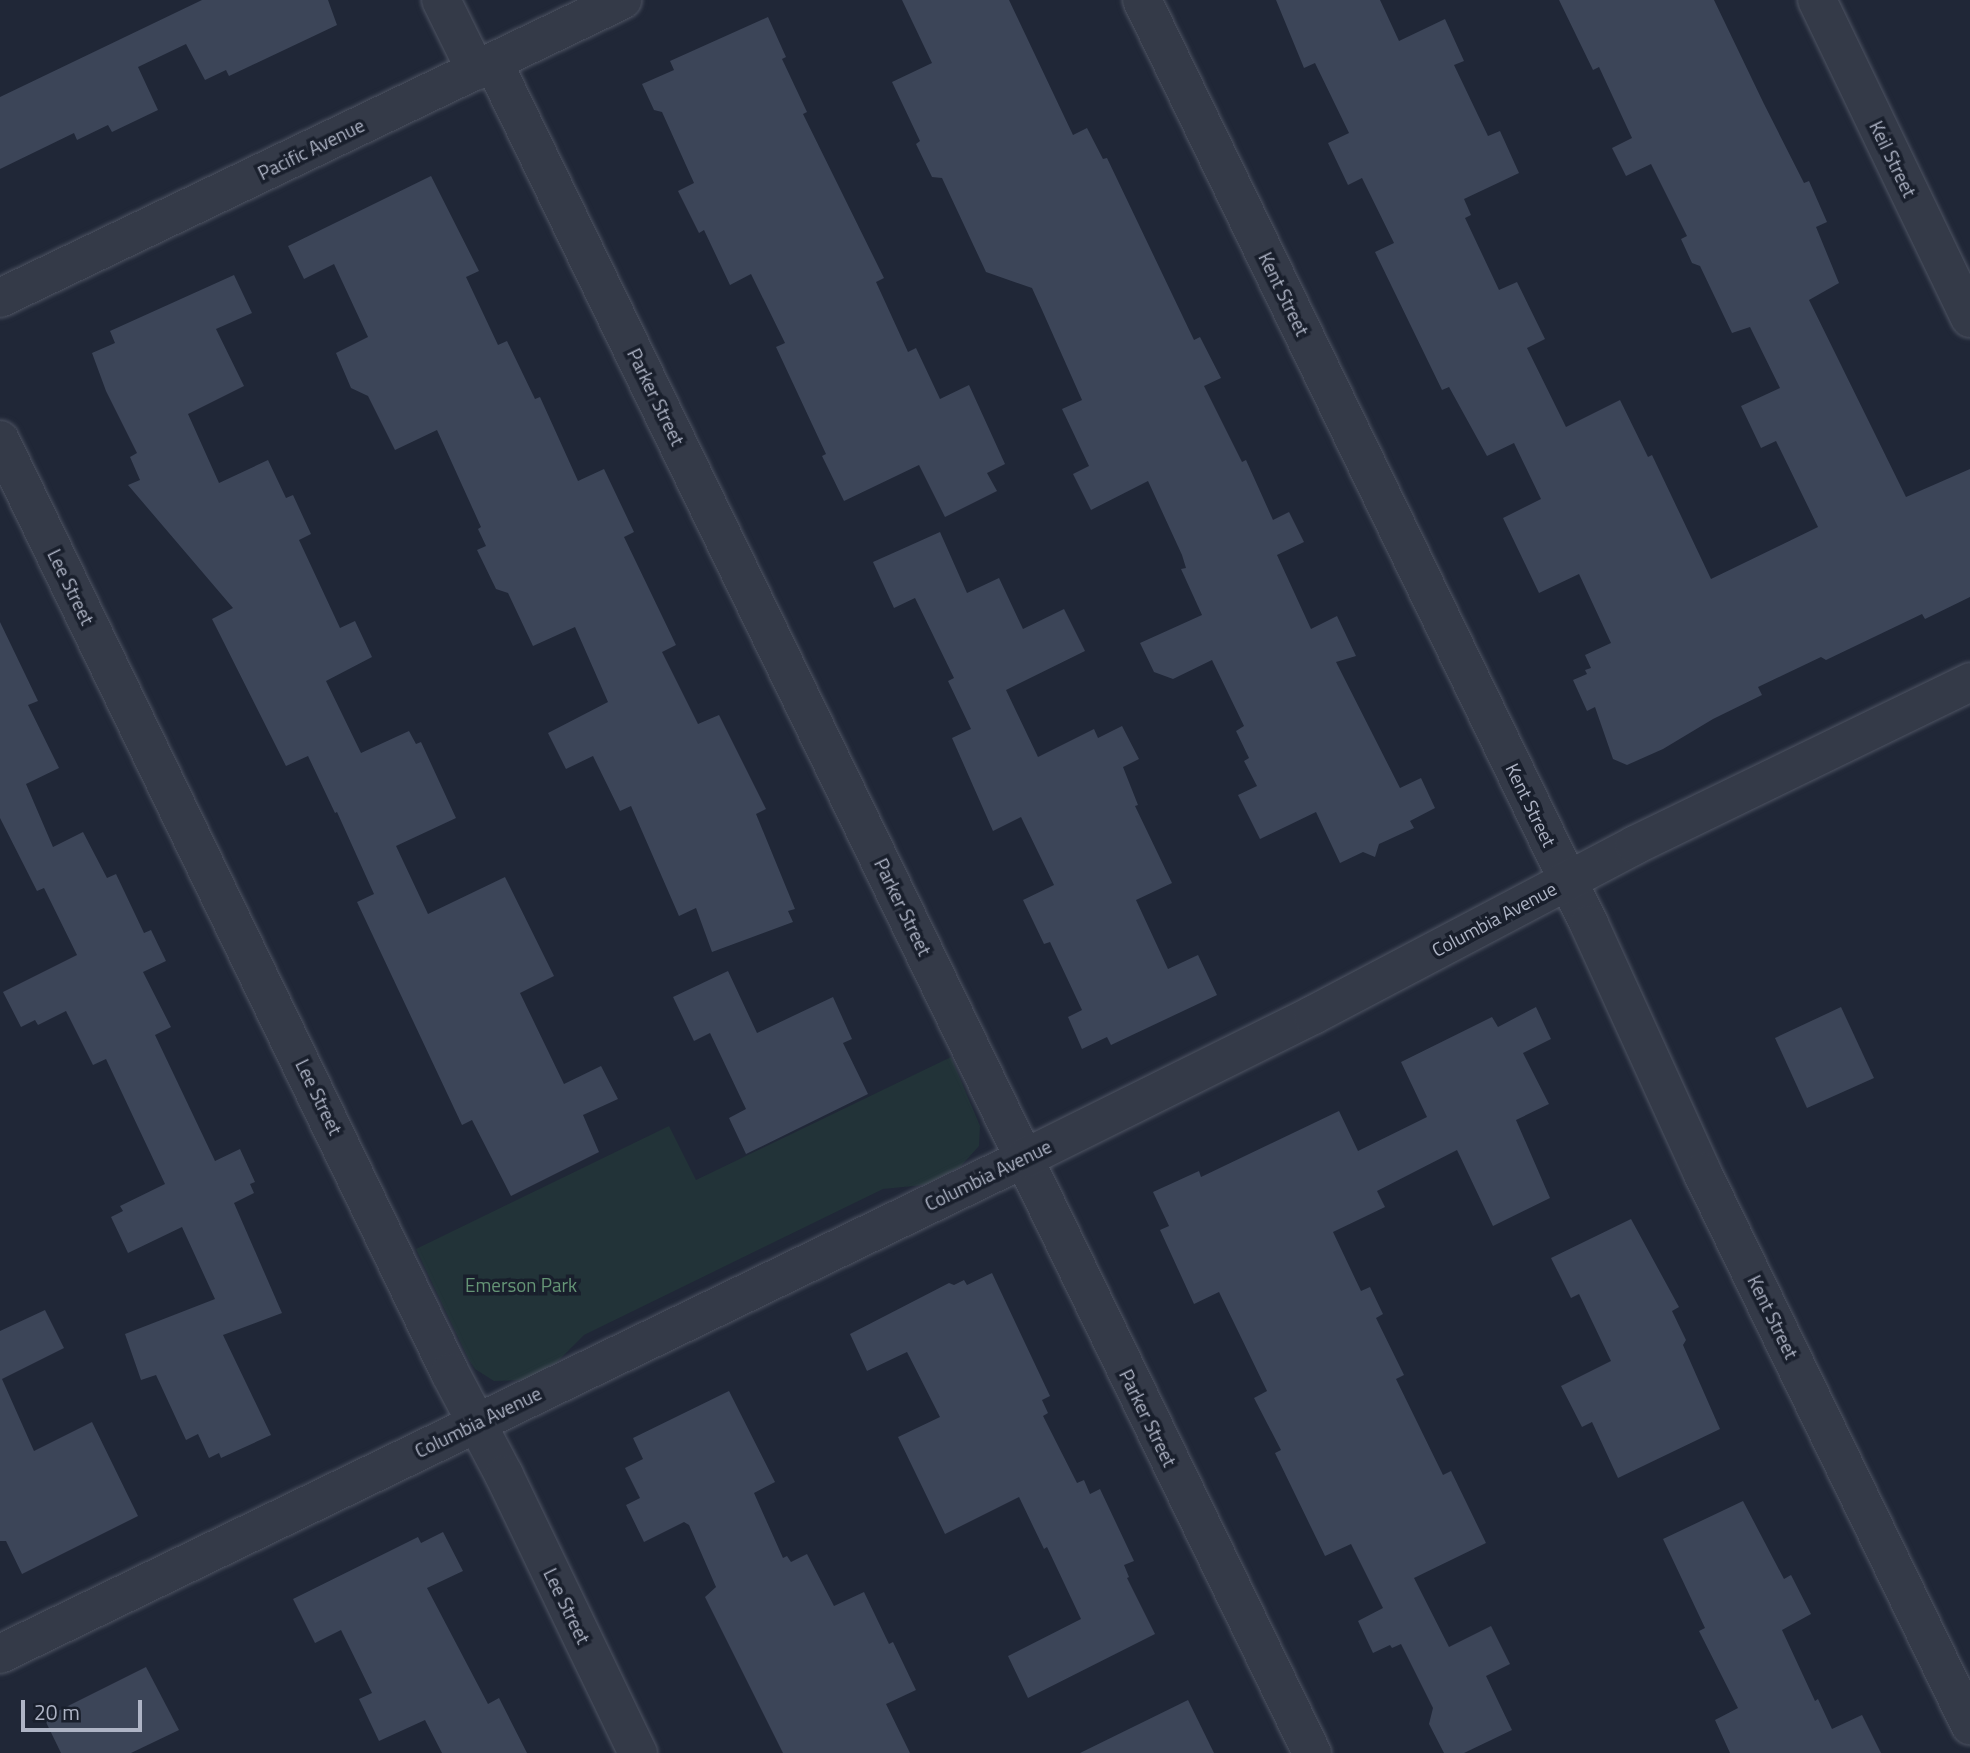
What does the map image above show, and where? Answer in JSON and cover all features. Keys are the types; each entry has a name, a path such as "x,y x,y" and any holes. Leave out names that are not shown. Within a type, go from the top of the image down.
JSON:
{"street":[{"name":"Parker Street","path":"441,0 484,67 819,731 1023,1159 1312,1753"},
{"name":"Pacific Avenue","path":"0,298 622,0"},
{"name":"Kent Street","path":"1142,0 1567,880 1702,1172 1970,1725"},
{"name":"Keil Street","path":"1817,0 1970,318"},
{"name":"Lee Street","path":"0,440 638,1753"},
{"name":"Columbia Avenue","path":"0,1654 1023,1159 1313,1015 1567,880 1970,682"}],"green space":[{"name":"Emerson Park","path":"951,1057 980,1126 979,1146 960,1167 924,1185 883,1189 584,1335 556,1363 524,1380 494,1381 475,1369 469,1360 416,1249 669,1126 696,1180"}],"building":[{"path":"202,0 328,0 337,25 229,76 226,70 205,80 186,44 138,67 158,110 112,132 108,125 77,140 74,133 0,169 0,97"},
{"path":"902,0 1009,0 1073,135 1087,128 1103,159 1107,158 1194,340 1200,337 1221,378 1204,386 1242,462 1246,460 1273,520 1289,512 1304,542 1277,555 1311,629 1337,616 1356,656 1336,662 1400,788 1421,778 1435,808 1410,821 1414,828 1379,844 1375,857 1363,852 1340,863 1316,812 1260,839 1238,795 1257,786 1244,761 1249,758 1236,731 1244,726 1212,660 1173,679 1154,672 1140,643 1202,615 1181,569 1186,568 1182,555 1148,481 1091,510 1073,474 1089,466 1062,409 1082,400 1032,288 986,272 942,178 932,177 916,144 920,141 892,82 932,63"},
{"path":"1276,0 1380,0 1399,41 1445,19 1464,61 1454,65 1488,136 1500,131 1519,173 1464,199 1471,215 1465,218 1499,290 1517,282 1545,339 1527,348 1566,427 1620,400 1648,457 1652,455 1711,579 1818,527 1776,441 1761,448 1741,406 1780,388 1750,327 1732,333 1700,266 1692,263 1681,239 1687,236 1651,164 1626,176 1612,148 1632,138 1599,67 1593,70 1559,0 1714,0 1804,183 1809,181 1827,222 1816,227 1839,283 1809,300 1906,497 1970,469 1970,597 1925,619 1922,614 1826,660 1821,657 1758,687 1762,695 1713,719 1663,749 1627,765 1613,759 1595,707 1587,711 1573,680 1587,674 1585,670 1591,668 1585,655 1611,643 1579,574 1539,593 1503,518 1541,499 1514,443 1487,456 1449,387 1442,390 1375,252 1394,243 1362,178 1348,185 1328,143 1349,133 1315,63 1304,68"},
{"path":"768,17 786,57 782,59 807,112 803,114 884,278 876,282 908,352 916,348 940,399 969,385 1005,464 987,473 997,491 945,517 919,465 844,501 822,456 826,454 776,347 785,343 751,274 730,285 704,230 699,233 678,191 694,183 662,112 654,110 642,84 674,70 670,61"},
{"path":"431,176 479,271 466,277 498,345 507,341 535,399 540,397 578,481 604,469 634,532 624,537 676,645 662,652 698,724 719,715 766,809 756,814 795,909 788,911 793,922 712,952 696,908 679,916 631,806 620,811 593,756 566,769 548,733 608,702 575,627 533,646 508,593 496,589 477,550 486,546 478,529 481,527 437,430 395,450 368,396 351,388 336,353 368,337 334,264 304,279 288,246"},
{"path":"234,275 252,313 216,329 244,386 188,414 219,483 268,460 286,498 293,495 311,534 299,540 340,628 355,621 372,657 326,681 361,753 409,731 416,744 421,742 456,818 396,846 428,914 505,877 554,976 520,993 564,1084 601,1066 618,1099 583,1115 599,1152 511,1196 472,1120 462,1125 357,902 374,894 308,756 286,766 212,619 233,608 128,485 140,480 130,457 137,453 106,391 92,353 115,343 110,331"},
{"path":"940,532 967,593 999,578 1023,629 1064,609 1085,651 1006,690 1038,757 1094,729 1098,738 1122,726 1139,759 1123,767 1138,805 1135,806 1172,883 1136,900 1168,969 1198,955 1217,995 1111,1045 1107,1037 1082,1049 1068,1017 1082,1010 1050,942 1044,944 1023,900 1054,885 1021,817 993,831 952,738 971,729 948,681 954,678 915,598 894,608 873,562"},
{"path":"0,622 38,701 28,705 59,768 26,784 53,847 83,832 107,878 116,874 144,933 151,930 166,961 143,972 171,1027 155,1035 215,1161 240,1149 255,1182 250,1184 254,1193 234,1203 282,1313 223,1335 271,1435 221,1458 219,1453 209,1458 198,1434 186,1440 156,1375 141,1380 125,1334 215,1299 182,1227 128,1253 111,1217 123,1211 120,1206 165,1184 106,1059 93,1065 66,1011 38,1025 35,1020 21,1027 3,992 77,955 44,888 37,891 0,818"},
{"path":"728,971 757,1033 833,997 852,1039 843,1043 868,1094 746,1154 729,1118 746,1109 710,1033 694,1041 673,997"},
{"path":"1536,1007 1551,1039 1523,1053 1549,1104 1516,1120 1550,1198 1493,1226 1457,1150 1377,1191 1385,1207 1333,1232 1361,1291 1370,1287 1383,1314 1376,1318 1404,1375 1396,1379 1443,1475 1451,1471 1486,1543 1414,1578 1449,1647 1491,1626 1510,1664 1486,1676 1512,1730 1464,1753 1444,1753 1429,1724 1433,1708 1401,1644 1392,1648 1390,1645 1373,1653 1358,1621 1383,1608 1351,1544 1325,1556 1275,1453 1281,1450 1254,1398 1267,1391 1219,1292 1194,1304 1160,1230 1169,1226 1153,1192 1199,1171 1201,1177 1339,1111 1358,1151 1427,1117 1401,1062 1492,1017 1498,1027"},
{"path":"1841,1007 1874,1078 1807,1108 1775,1038"},
{"path":"1631,1219 1679,1307 1672,1311 1686,1340 1683,1345 1720,1429 1618,1478 1592,1422 1582,1427 1561,1386 1611,1361 1579,1294 1571,1298 1551,1258"},
{"path":"992,1273 1050,1396 1042,1400 1048,1413 1043,1416 1077,1483 1084,1480 1090,1494 1100,1489 1134,1561 1124,1565 1129,1577 1127,1578 1155,1634 1028,1698 1008,1656 1081,1619 1047,1547 1044,1549 1019,1497 945,1534 898,1437 940,1417 907,1352 867,1371 850,1334 949,1283 954,1285 964,1280 967,1285"},
{"path":"45,1310 64,1348 2,1379 34,1451 92,1422 138,1516 22,1574 6,1541 0,1541 0,1331"},
{"path":"729,1391 775,1482 754,1493 783,1558 787,1556 791,1562 807,1554 834,1606 864,1592 889,1644 893,1642 916,1690 886,1704 910,1753 783,1753 705,1597 716,1587 689,1525 684,1522 644,1542 626,1505 640,1498 625,1468 643,1459 633,1438"},
{"path":"1743,1501 1784,1579 1791,1575 1811,1614 1782,1630 1815,1701 1818,1699 1832,1729 1862,1715 1881,1753 1730,1753 1715,1720 1738,1708 1699,1631 1705,1628 1663,1539"},
{"path":"443,1532 463,1571 427,1588 488,1704 499,1698 527,1753 442,1753 425,1720 379,1741 359,1699 372,1693 341,1630 315,1643 293,1599 418,1537 421,1543"},
{"path":"146,1667 179,1730 131,1753 61,1753 44,1718"},
{"path":"1188,1700 1214,1753 1080,1753"}]}
